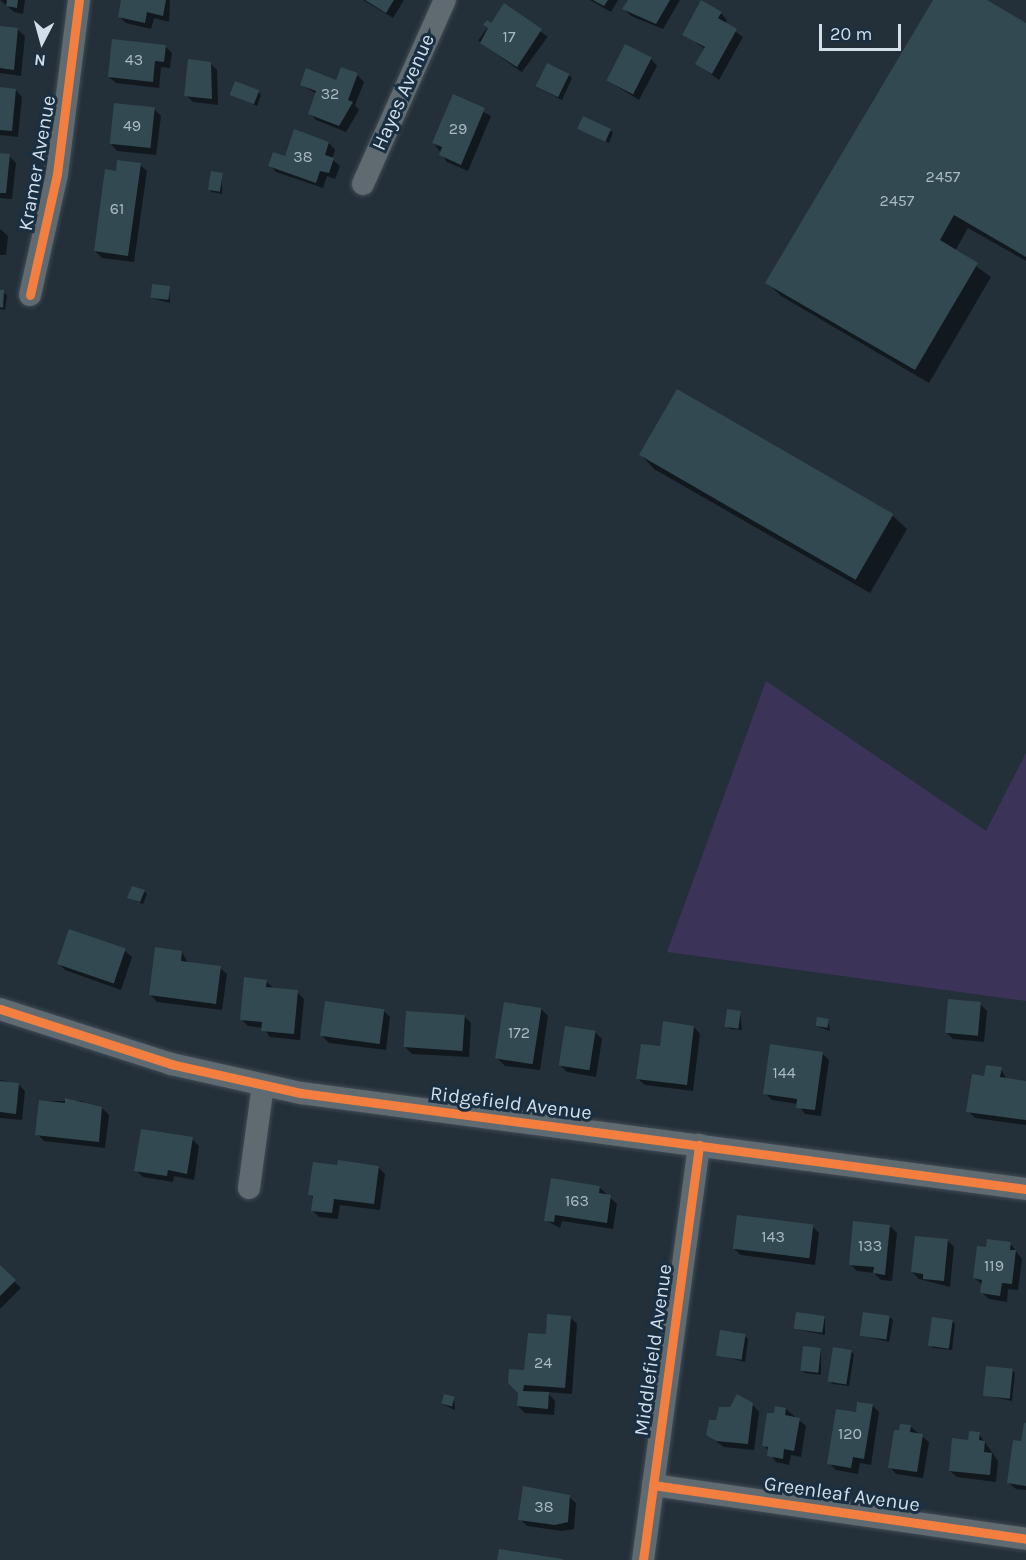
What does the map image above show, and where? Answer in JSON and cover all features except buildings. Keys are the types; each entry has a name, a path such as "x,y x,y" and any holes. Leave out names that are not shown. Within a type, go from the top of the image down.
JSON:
{"street":[{"name":"Kramer Avenue","path":"30,295 57,174 79,0"},
{"name":"Hayes Avenue","path":"363,184 445,0"},
{"name":"Ridgefield Avenue","path":"0,1009 140,1055 263,1085 1026,1189"},
{"path":"249,1188 263,1085"},
{"name":"Middlefield Avenue","path":"643,1560 699,1146"},
{"name":"Greenleaf Avenue","path":"653,1485 1026,1539"}],"shaded area":[{"path":"766,681 986,831 1026,753 1026,1001 667,952"}],"cycle path":[{"path":"30,295 57,174 79,0"},
{"path":"0,1009 171,1064 301,1093 1026,1189"},
{"path":"643,1560 699,1145"},
{"path":"653,1485 1026,1539"}]}
